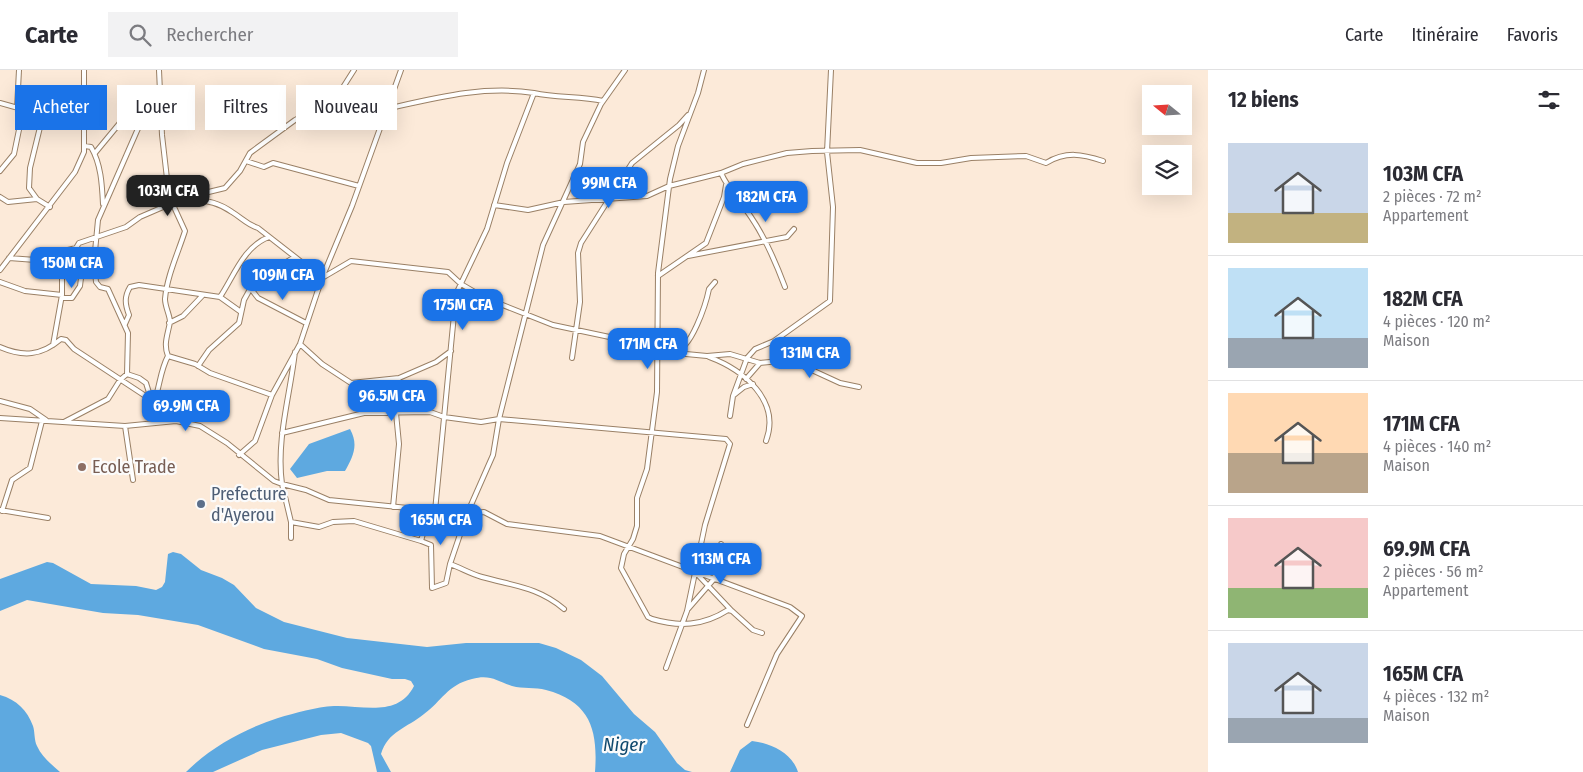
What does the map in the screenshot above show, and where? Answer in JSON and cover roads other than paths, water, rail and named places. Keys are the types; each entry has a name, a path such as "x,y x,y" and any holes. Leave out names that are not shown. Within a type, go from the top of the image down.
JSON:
{"street":[{"path":"19,70 19,85"},
{"path":"84,70 84,85"},
{"path":"159,70 160,85"},
{"path":"53,345 62,296 62,262 68,250 76,248 79,242 126,227 156,209 184,198 225,188 250,153 269,137 330,100 340,92 354,70"},
{"path":"395,85 401,70"},
{"path":"291,522 319,527 333,522 358,521 431,545 432,588 446,584 450,564 467,514 493,455 498,419 543,246 580,164 583,142 603,101 625,70"},
{"path":"704,70 678,146 669,186 658,276 657,392 650,432 647,469 637,498 637,526 620,568 648,617 670,624 681,625 714,619 728,610 732,611"},
{"path":"730,416 732,396 747,358 755,349 774,341 830,301 833,207 827,150 831,70"},
{"path":"397,107 467,92 518,90 549,97 581,96 603,101"},
{"path":"421,541 426,523 436,511 456,294 487,229 507,163 534,93"},
{"path":"0,103 15,107"},
{"path":"572,358 580,302 578,253 581,243 632,163 679,125 691,111"},
{"path":"94,153 117,126"},
{"path":"0,171 14,154 19,130"},
{"path":"40,130 30,168 29,188 37,199 50,207"},
{"path":"0,270 25,235 50,207 74,172 84,152 84,130"},
{"path":"64,422 108,399 120,380 127,374 128,333 108,290 100,287 96,282 94,262 98,220 137,130"},
{"path":"162,130 169,196 185,231 165,300 166,312 170,319 165,349 168,356 198,366 236,384 272,395"},
{"path":"239,455 255,441 272,395 300,344 322,278 359,186 379,130"},
{"path":"85,146 91,147 94,153 101,180 104,206"},
{"path":"494,205 528,210 564,202 647,196 669,186 721,173 778,155 827,150 860,150 916,163 941,163 971,158 1026,156 1046,163 1066,154 1083,154 1103,161"},
{"path":"246,161 264,167 273,163 281,164 359,186"},
{"path":"721,173 726,185 734,193 766,241 785,287"},
{"path":"658,276 706,244 724,197 726,185"},
{"path":"0,198 8,202 37,199"},
{"path":"184,198 206,199 232,212 246,224 258,228 293,258 322,278"},
{"path":"686,256 787,237 794,230"},
{"path":"220,297 238,269 241,257 261,240 269,237"},
{"path":"9,258 62,262"},
{"path":"198,366 209,350 239,323 244,300 251,289 271,271 293,258"},
{"path":"322,278 351,261 448,272 461,284 485,298 553,325 633,342 647,346 658,354"},
{"path":"0,282 20,290 72,298 80,286 81,278"},
{"path":"658,354 680,351 689,343 709,289 715,282"},
{"path":"124,324 129,314 125,305 126,294 130,287 140,285 220,297 241,312"},
{"path":"251,289 258,298 306,323"},
{"path":"169,323 183,316 203,295"},
{"path":"0,347 15,354 44,352 61,339 66,340 74,349 152,400 176,420"},
{"path":"300,344 322,364 351,383 399,378 436,362 451,350"},
{"path":"292,538 291,522 282,484 280,466 282,433 295,352"},
{"path":"665,352 707,356 730,354 760,363 790,360 840,383 858,387"},
{"path":"152,400 160,385 161,368 168,356"},
{"path":"707,356 720,361 757,387 768,408 771,430 766,441"},
{"path":"746,379 760,363"},
{"path":"127,374 139,378 146,383 152,400"},
{"path":"393,506 399,444 396,413 399,378"},
{"path":"732,396 744,387 753,384"},
{"path":"0,401 30,409 44,421"},
{"path":"282,433 364,413 430,412 444,417 481,422 498,419 722,437 729,441 705,526 687,611 666,668"},
{"path":"0,418 125,426 176,420 200,426 227,443 239,455 274,481 306,490 329,500 467,514 484,512 507,524 600,536 628,548 790,606 802,616 777,654 748,726"},
{"path":"44,421 30,468 12,480 1,511 48,518"},
{"path":"125,426 133,480"},
{"path":"687,611 714,579 721,544"},
{"path":"450,564 482,577 520,585 552,599 564,609"},
{"path":"695,572 707,587 732,611 753,630 762,633"}],"water":[{"path":"350,429 354,440 354,451 345,471 327,471 297,478 290,469 309,444"},
{"name":"Niger","path":"173,552 181,554 201,570 234,585 256,608 284,622 347,638 427,647 466,643 539,643 556,648 581,660 602,676 634,714 655,732 677,763 685,770 692,772 595,772 596,757 593,731 582,710 573,702 561,695 546,690 516,687 484,677 456,685 418,719 388,740 381,754 391,772 377,772 371,746 368,743 341,733 321,735 262,750 213,772 186,772 217,747 265,722 298,712 334,706 378,708 389,706 407,696 414,686 411,681 405,679 392,679 342,668 317,659 264,649 198,625 138,615 103,613 27,600 0,611 0,579 47,562 53,563 91,584 136,586 156,590 162,587 165,582 168,554"},
{"path":"0,695 16,703 28,715 39,750 60,772 0,772"},
{"path":"752,741 766,744 786,754 798,772 730,772 740,750"}],"place":[{"name":"Ecole Trade","path":"82,467"},
{"name":"Prefecture d'Ayerou","path":"201,504"}]}
